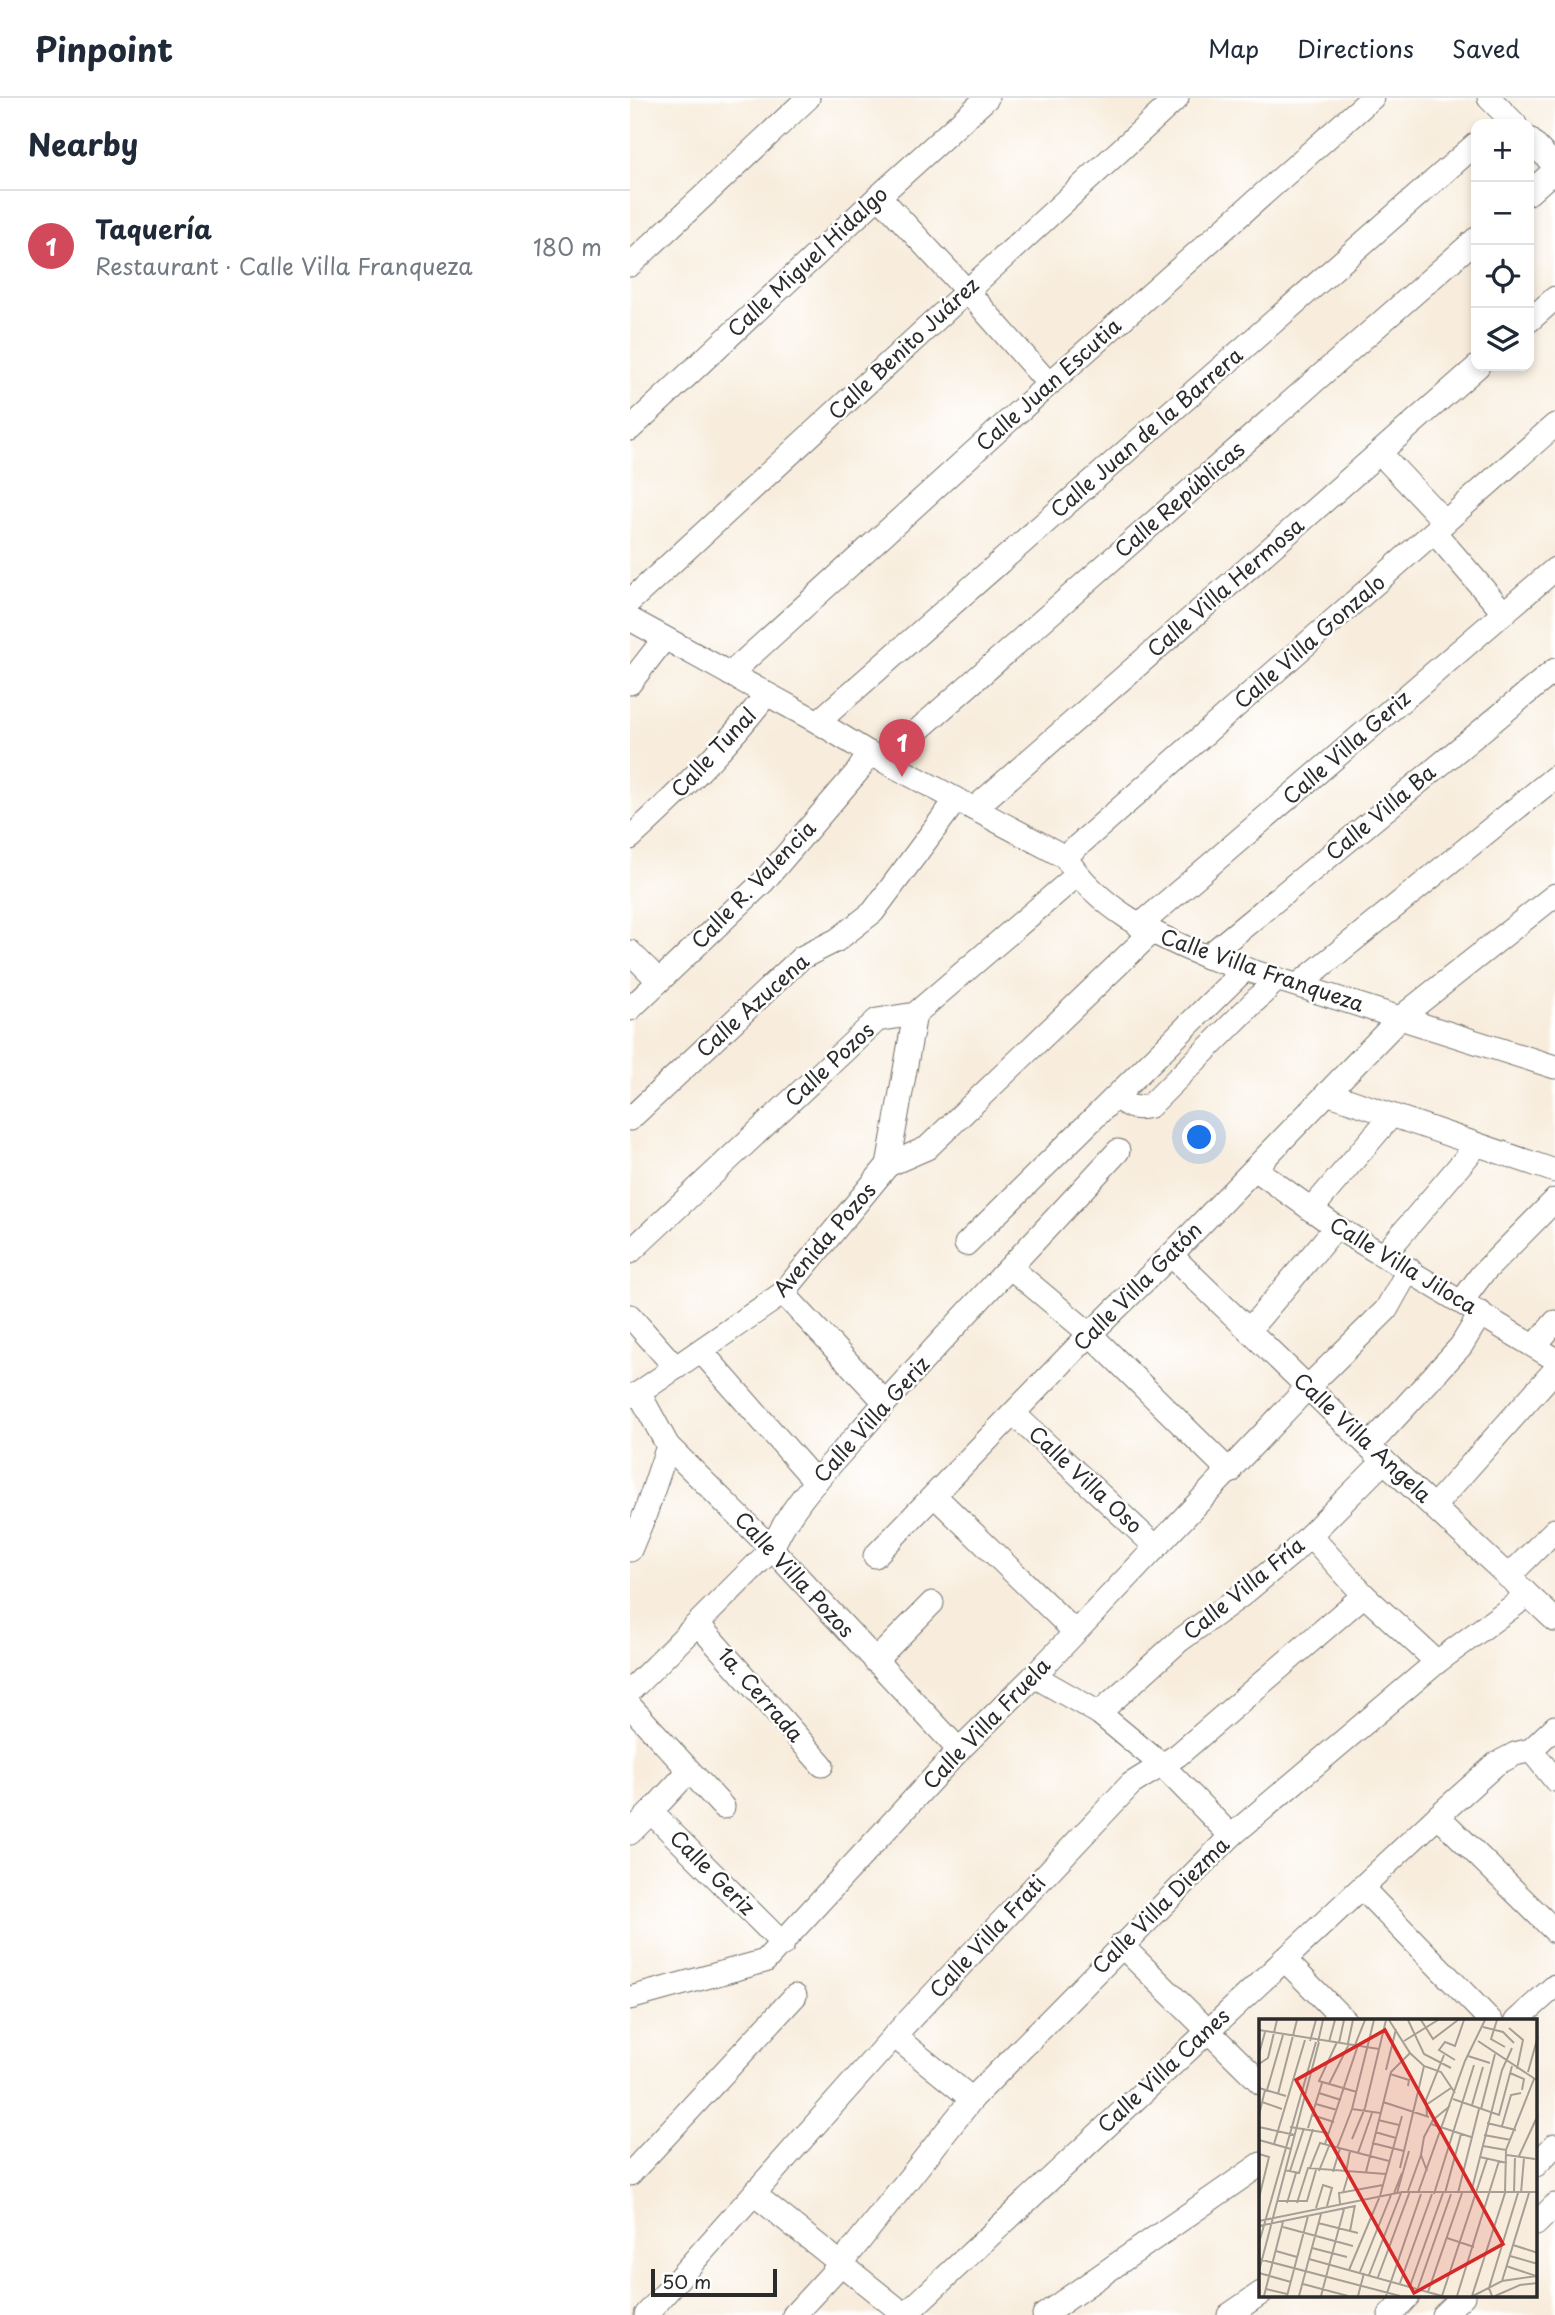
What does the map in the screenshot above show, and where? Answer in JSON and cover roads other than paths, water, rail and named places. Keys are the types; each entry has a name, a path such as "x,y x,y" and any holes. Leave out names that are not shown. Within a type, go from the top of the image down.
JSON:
{"street":[{"path":"630,265 808,98"},
{"name":"Calle Miguel Hidalgo","path":"630,429 878,196 987,98"},
{"name":"Calle Benito Juárez","path":"630,601 1177,98"},
{"name":"Calle Juan Escutia","path":"730,674 1049,384 1372,98"},
{"path":"1489,98 1505,119"},
{"path":"1534,145 1555,168 1534,188"},
{"name":"Calle Juan de la Barrera","path":"818,722 1471,148"},
{"path":"878,196 1049,384"},
{"name":"Calle Repúblicas","path":"877,756 1471,243"},
{"path":"1534,317 1555,298"},
{"name":"Calle Villa Hermosa","path":"965,804 1380,453 1472,371"},
{"name":"Calle Villa Gonzalo","path":"1071,866 1555,425"},
{"path":"1380,453 1504,613"},
{"name":"Calle Villa Geriz","path":"1145,930 1555,569"},
{"name":"Calle Villa Franqueza","path":"630,620 818,722 1071,866 1101,899 1145,930 1207,957 1555,1068"},
{"path":"630,683 664,639"},
{"name":"Calle Villa Ba","path":"1207,957 1555,670"},
{"name":"Calle Tunal","path":"630,838 701,772 766,695"},
{"name":"Calle R. Valencia","path":"630,1009 763,882 858,771 877,756"},
{"path":"1116,1097 1128,1107 1138,1109 1150,1106 1287,982 1555,777"},
{"name":"Calle Azucena","path":"630,1119 801,958 837,940 873,912 965,804"},
{"path":"915,1014 1071,866"},
{"path":"1400,1018 1555,895"},
{"path":"888,1165 927,1148 1145,930"},
{"path":"630,952 659,981"},
{"path":"966,1244 1245,969"},
{"name":"Avenida Pozos","path":"634,1394 783,1293 888,1165 915,1014"},
{"name":"Calle Pozos","path":"630,1252 877,1020 915,1014"},
{"name":"Calle Villa Gatón","path":"874,1556 1400,1018"},
{"path":"1327,1093 1555,1171"},
{"path":"1311,1210 1391,1116"},
{"path":"1384,1255 1477,1145"},
{"name":"Calle Villa Geriz","path":"630,1691 772,1549 779,1530 816,1482 886,1402 1118,1152"},
{"name":"Calle Villa Jiloca","path":"1255,1169 1336,1227 1555,1359"},
{"name":"Calle Villa Fría","path":"1099,1713 1179,1641 1242,1595 1310,1535 1461,1346 1482,1274 1555,1200"},
{"path":"1249,1330 1336,1227"},
{"name":"Calle Villa Angela","path":"1171,1255 1555,1620"},
{"path":"1012,1268 1090,1334 1230,1472"},
{"name":"Calle Villa Fruela","path":"630,1998 765,1961 959,1750 1034,1676 1308,1387 1386,1310 1409,1269"},
{"path":"783,1293 886,1402"},
{"path":"630,1316 676,1368"},
{"path":"1535,1346 1555,1322"},
{"path":"701,1351 816,1482"},
{"path":"1434,1506 1555,1370"},
{"name":"Calle Villa Pozos","path":"634,1394 668,1446 772,1549 959,1750"},
{"name":"Calle Villa Oso","path":"1014,1414 1156,1547"},
{"path":"632,1544 668,1446"},
{"path":"935,1496 1075,1632"},
{"name":"Calle Villa Diezma","path":"793,2315 841,2264 972,2099 1231,1836 1437,1662 1516,1604 1516,1584 1555,1530"},
{"path":"1310,1535 1364,1595 1437,1662"},
{"name":"Calle Villa Frati","path":"646,2315 894,2036 1131,1784 1178,1755 1364,1595"},
{"path":"875,1661 932,1603"},
{"name":"1a. Cerrada","path":"698,1624 822,1765"},
{"path":"1034,1676 1099,1713 1163,1766 1231,1836"},
{"path":"630,1706 723,1807"},
{"name":"Calle Villa Canes","path":"905,2315 1438,1816 1496,1764 1515,1754 1531,1750 1555,1727"},
{"path":"1531,1750 1555,1780"},
{"name":"Calle Geriz","path":"689,1771 651,1812 783,1944"},
{"path":"630,1833 651,1812"},
{"path":"1438,1816 1555,1931"},
{"path":"1362,1888 1489,2019"},
{"path":"1121,1945 1259,2081"},
{"path":"1284,1959 1343,2019"},
{"path":"1518,2019 1555,1986"},
{"path":"630,2174 795,1996"},
{"path":"894,2036 972,2099"},
{"path":"1538,2163 1555,2146"},
{"path":"1044,2315 1259,2165"},
{"path":"754,2194 905,2315"},
{"path":"1538,2222 1555,2205"},
{"path":"1228,2315 1259,2294"},
{"path":"1390,2315 1406,2298"},
{"path":"1443,2315 1461,2298"}],"place":[{"name":"Taquería","path":"902,777"}]}
